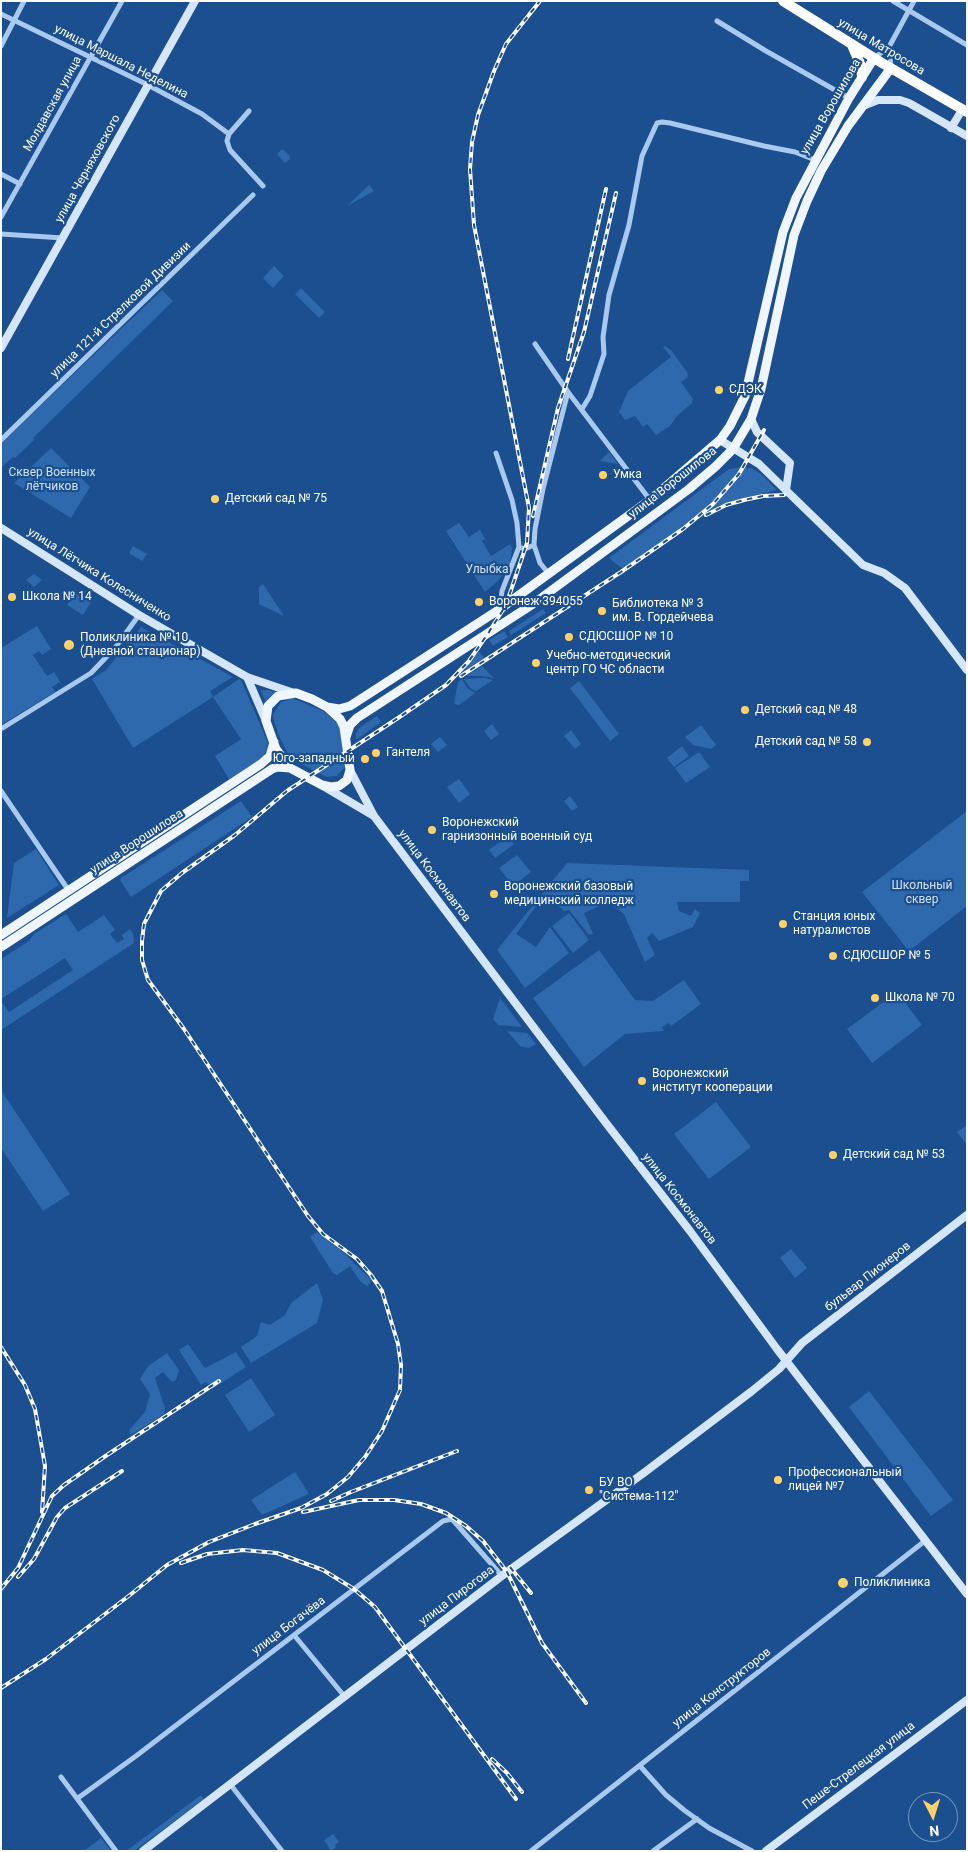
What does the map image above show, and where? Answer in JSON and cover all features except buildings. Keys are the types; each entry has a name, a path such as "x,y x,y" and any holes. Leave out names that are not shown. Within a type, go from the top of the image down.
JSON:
{"highway":[{"name":"улица Матросова","path":"783,1 964,111"},
{"path":"851,44 861,66 862,77"}],"main road":[{"name":"улица Ворошилова","path":"327,707 339,708 350,706 500,609 650,500 720,440 730,426 745,396 783,232 796,198 849,98 874,58"},
{"name":"улица Ворошилова","path":"346,737 350,725 357,718 534,604 689,489 733,449 751,419 761,389 794,235 807,201 821,171 848,126 891,68"},
{"path":"296,693 312,699 327,707 340,719 346,737 350,770 346,780 339,786 322,785 290,768 280,756 266,721 268,706 278,696 296,693"},
{"name":"улица Ворошилова","path":"1,935 261,764 270,756 274,742"},
{"name":"улица Ворошилова","path":"1,947 272,769 277,767 290,768"}],"street":[{"path":"1,46 24,1"},
{"name":"Молдавская улица","path":"1,217 122,1"},
{"name":"улица Черняховского","path":"1,348 195,1"},
{"path":"893,1 967,45"},
{"name":"улица Ворошилова","path":"874,58 889,47 914,1"},
{"name":"улица Маршала Неделина","path":"1,14 148,85 202,114 229,134"},
{"path":"717,20 766,52 849,98"},
{"path":"889,47 891,68"},
{"path":"863,106 878,100 900,100 967,136"},
{"path":"249,111 233,128 227,141 230,150 263,186"},
{"path":"951,128 964,111"},
{"path":"582,409 590,396 604,354 603,337 609,295 629,225 642,156 657,123 670,123 795,152 815,160"},
{"path":"1,174 20,184"},
{"name":"улица 121-й Стрелковой Дивизии","path":"1,440 253,195"},
{"path":"1,234 63,238"},
{"path":"535,344 568,392 650,500"},
{"path":"549,574 540,563 534,546 543,489 568,392"},
{"path":"751,419 757,432 790,463 786,490"},
{"path":"720,440 758,464 863,565 884,573 905,588 967,670"},
{"path":"496,453 512,500 519,547 502,592 500,609"},
{"name":"улица Лётчика Колесниченко","path":"1,528 139,615 247,677 296,693"},
{"path":"519,547 525,549 534,546"},
{"path":"1,729 91,673 115,648 139,615"},
{"path":"247,677 266,721"},
{"name":"улица Космонавтов","path":"350,770 374,816 690,1231 786,1361 967,1594"},
{"name":"улица Космонавтов","path":"322,785 374,816"},
{"path":"1,791 69,891"},
{"name":"бульвар Пионеров","path":"786,1361 802,1343 967,1216"},
{"name":"улица Пирогова","path":"143,1851 502,1576 646,1472 779,1369 786,1361"},
{"name":"улица Богачёва","path":"78,1798 136,1756 443,1521 452,1519 502,1576"},
{"name":"улица Конструкторов","path":"531,1851 926,1540"},
{"path":"294,1634 345,1697"},
{"name":"Пеше-Стрелецкая улица","path":"766,1851 967,1700"},
{"path":"640,1766 666,1794 708,1828 752,1851"},
{"path":"61,1777 116,1851"},
{"path":"230,1784 282,1851"},
{"path":"653,1851 697,1819"}],"green space":[{"path":"282,149 289,155 290,159 285,163 277,154"},
{"path":"369,185 374,191 347,206"},
{"path":"274,266 284,276 273,288 263,278"},
{"path":"301,288 325,312 319,318 295,294"},
{"path":"162,290 173,301 33,438 34,440 1,468 1,443"},
{"path":"665,346 671,350 687,372 688,377 681,382 693,399 692,403 677,416 670,426 656,435 647,424 643,427 635,416 625,420 619,412 628,391 671,357 663,347"},
{"name":"Сквер Военных лётчиков","path":"51,448 90,487 71,518 14,483"},
{"path":"609,452 618,464 600,461"},
{"path":"751,468 761,474 777,490 720,505 623,569 609,558 729,469"},
{"name":"Улыбка","path":"459,523 469,537 480,530 485,539 482,541 491,556 510,544 512,548 510,565 498,581 485,592 446,531"},
{"path":"133,546 147,554 142,561 129,553"},
{"path":"34,574 42,580 34,587 26,580"},
{"path":"263,584 284,616 259,604 259,587"},
{"path":"75,592 91,602 83,615 67,605"},
{"path":"543,609 546,613 511,635 509,631"},
{"path":"37,626 51,649 42,655 39,651 33,655 47,676 54,672 60,682 52,687 55,692 1,725 1,648"},
{"path":"141,627 233,677 210,691 213,697 133,748 92,679 106,670"},
{"path":"504,631 508,637 493,646 489,640"},
{"path":"479,652 485,658 456,678"},
{"path":"482,666 494,678 466,676"},
{"path":"485,678 493,680 476,691 470,688 464,679"},
{"path":"239,679 241,680 268,743 264,757 229,779 215,756 241,739 213,697"},
{"path":"462,679 467,688 475,693 459,705 454,704 458,682"},
{"path":"579,681 619,734 610,741 570,688"},
{"path":"261,690 268,690 275,692 265,701"},
{"path":"292,698 323,711 340,728 345,767 337,776 326,777 290,758 280,738 273,715 280,703"},
{"path":"377,716 381,722 356,740 359,728"},
{"path":"492,724 499,734 491,740 484,731"},
{"path":"701,725 716,745 711,749 693,745 685,737"},
{"path":"571,730 581,744 575,749 564,736"},
{"path":"440,737 447,745 438,752 431,744"},
{"path":"682,746 689,756 674,767 667,758"},
{"path":"699,752 710,767 686,783 675,768"},
{"path":"459,779 470,794 459,803 447,787"},
{"path":"570,796 578,807 572,811 564,801"},
{"path":"241,801 252,817 131,897 120,880 121,878"},
{"name":"Школьный сквер","path":"967,811 967,906 909,951 862,892"},
{"path":"508,836 514,844 495,858 489,850"},
{"path":"36,849 59,885 7,918 14,863"},
{"path":"517,855 531,872 513,886 499,868"},
{"path":"567,863 749,870 749,881 740,881 740,902 677,902 679,911 691,916 695,909 700,913 693,927 659,941 652,933 647,938 655,955 645,962 624,914 608,902 584,913 593,934 589,935 569,910 564,911 545,894 516,934 536,947 550,927 569,953 525,988 497,950"},
{"path":"569,913 589,940 573,953 552,926"},
{"path":"66,914 78,932 104,915 115,930 110,934 117,943 124,939 122,935 130,929 133,934 134,943 1,1030 1,1001 9,1012 73,970 65,958 1,999 1,959 29,941 34,934"},
{"path":"599,950 635,1000 653,1001 684,980 701,1004 671,1026 669,1023 662,1027 664,1031 625,1034 584,1067 533,998"},
{"path":"897,992 922,1025 872,1063 847,1029"},
{"path":"500,998 522,1027 498,1025 493,1019"},
{"path":"507,1031 527,1033 536,1044 529,1048 520,1046"},
{"path":"1,1090 70,1194 43,1211 1,1148"},
{"path":"716,1102 751,1147 709,1179 674,1134"},
{"path":"967,1125 967,1145 957,1132"},
{"path":"317,1232 344,1253 372,1281 367,1286 360,1281 350,1266 337,1275 333,1273 310,1237"},
{"path":"791,1249 807,1268 795,1278 780,1258"},
{"path":"317,1283 323,1300 317,1323 251,1363 241,1347 257,1336 261,1322 270,1325 285,1315 291,1303"},
{"path":"188,1344 205,1368 236,1352 246,1367 212,1389 206,1382 201,1385 179,1350"},
{"path":"167,1353 179,1370 176,1380 172,1382 163,1372 155,1378 165,1408 164,1414 131,1435 129,1430 145,1412 150,1394 140,1379 148,1366"},
{"path":"251,1378 275,1415 249,1432 225,1395"},
{"path":"869,1391 953,1500 931,1516 849,1407"},
{"path":"295,1472 309,1494 262,1515 251,1500"},
{"path":"201,1795 204,1799 134,1851 126,1851"},
{"path":"333,1834 339,1842 331,1851 324,1840"},
{"path":"101,1838 111,1851 84,1851"}],"railway":[{"path":"1,1688 46,1659 167,1565 209,1542 301,1508 327,1494 348,1477 365,1457 382,1431 400,1390 401,1365 398,1344 382,1291 357,1259 323,1234 308,1216 184,1029 148,980 142,960 142,941 144,924 161,891 182,873 235,835 287,791 446,685 469,661 506,605 527,543 529,508 474,225 470,169 472,142 478,115 494,71 506,44 540,1"},
{"path":"568,359 606,189"},
{"path":"533,516 558,408 584,332 616,193"},
{"path":"461,676 621,572 683,529 713,504 739,474 764,430"},
{"path":"706,515 726,505 744,500 763,496 784,495"},
{"path":"1,1347 25,1385 35,1409 45,1466 42,1512"},
{"path":"1,1589 18,1568 52,1496 64,1485 107,1455 219,1381"},
{"path":"331,1501 457,1451"},
{"path":"18,1577 34,1559 57,1517 65,1508 122,1471"},
{"path":"303,1512 359,1500 394,1500 421,1504 446,1513 466,1526 483,1541 507,1572 542,1643 586,1703"},
{"path":"181,1563 207,1554 243,1550 277,1553 323,1570 354,1589 375,1607 516,1799"},
{"path":"510,1567 531,1593"},
{"path":"492,1759 507,1773 522,1792"}],"place":[{"name":"СДЭК","path":"719,390"},
{"name":"Умка","path":"603,475"},
{"name":"Детский сад № 75","path":"215,499"},
{"name":"Школа № 14","path":"12,597"},
{"name":"Воронеж 394055","path":"479,602"},
{"name":"Библиотека № 3 им. В. Гордейчева","path":"602,611"},
{"name":"СДЮСШОР № 10","path":"569,637"},
{"name":"Поликлиника № 10 (Дневной стационар)","path":"69,645"},
{"name":"Учебно-методический центр ГО ЧС области","path":"536,663"},
{"name":"Детский сад № 48","path":"745,710"},
{"name":"Детский сад № 58","path":"867,742"},
{"name":"Гантеля","path":"376,753"},
{"name":"Юго-западный","path":"365,759"},
{"name":"Воронежский гарнизонный военный суд","path":"432,830"},
{"name":"Воронежский базовый медицинский колледж","path":"494,894"},
{"name":"Станция юных натуралистов","path":"783,924"},
{"name":"СДЮСШОР № 5","path":"833,956"},
{"name":"Школа № 70","path":"875,998"},
{"name":"Воронежский институт кооперации","path":"642,1081"},
{"name":"Детский сад № 53","path":"833,1155"},
{"name":"Профессиональный лицей №7","path":"778,1480"},
{"name":"БУ ВО \"Система-112\"","path":"589,1490"},
{"name":"Поликлиника","path":"843,1583"}]}
